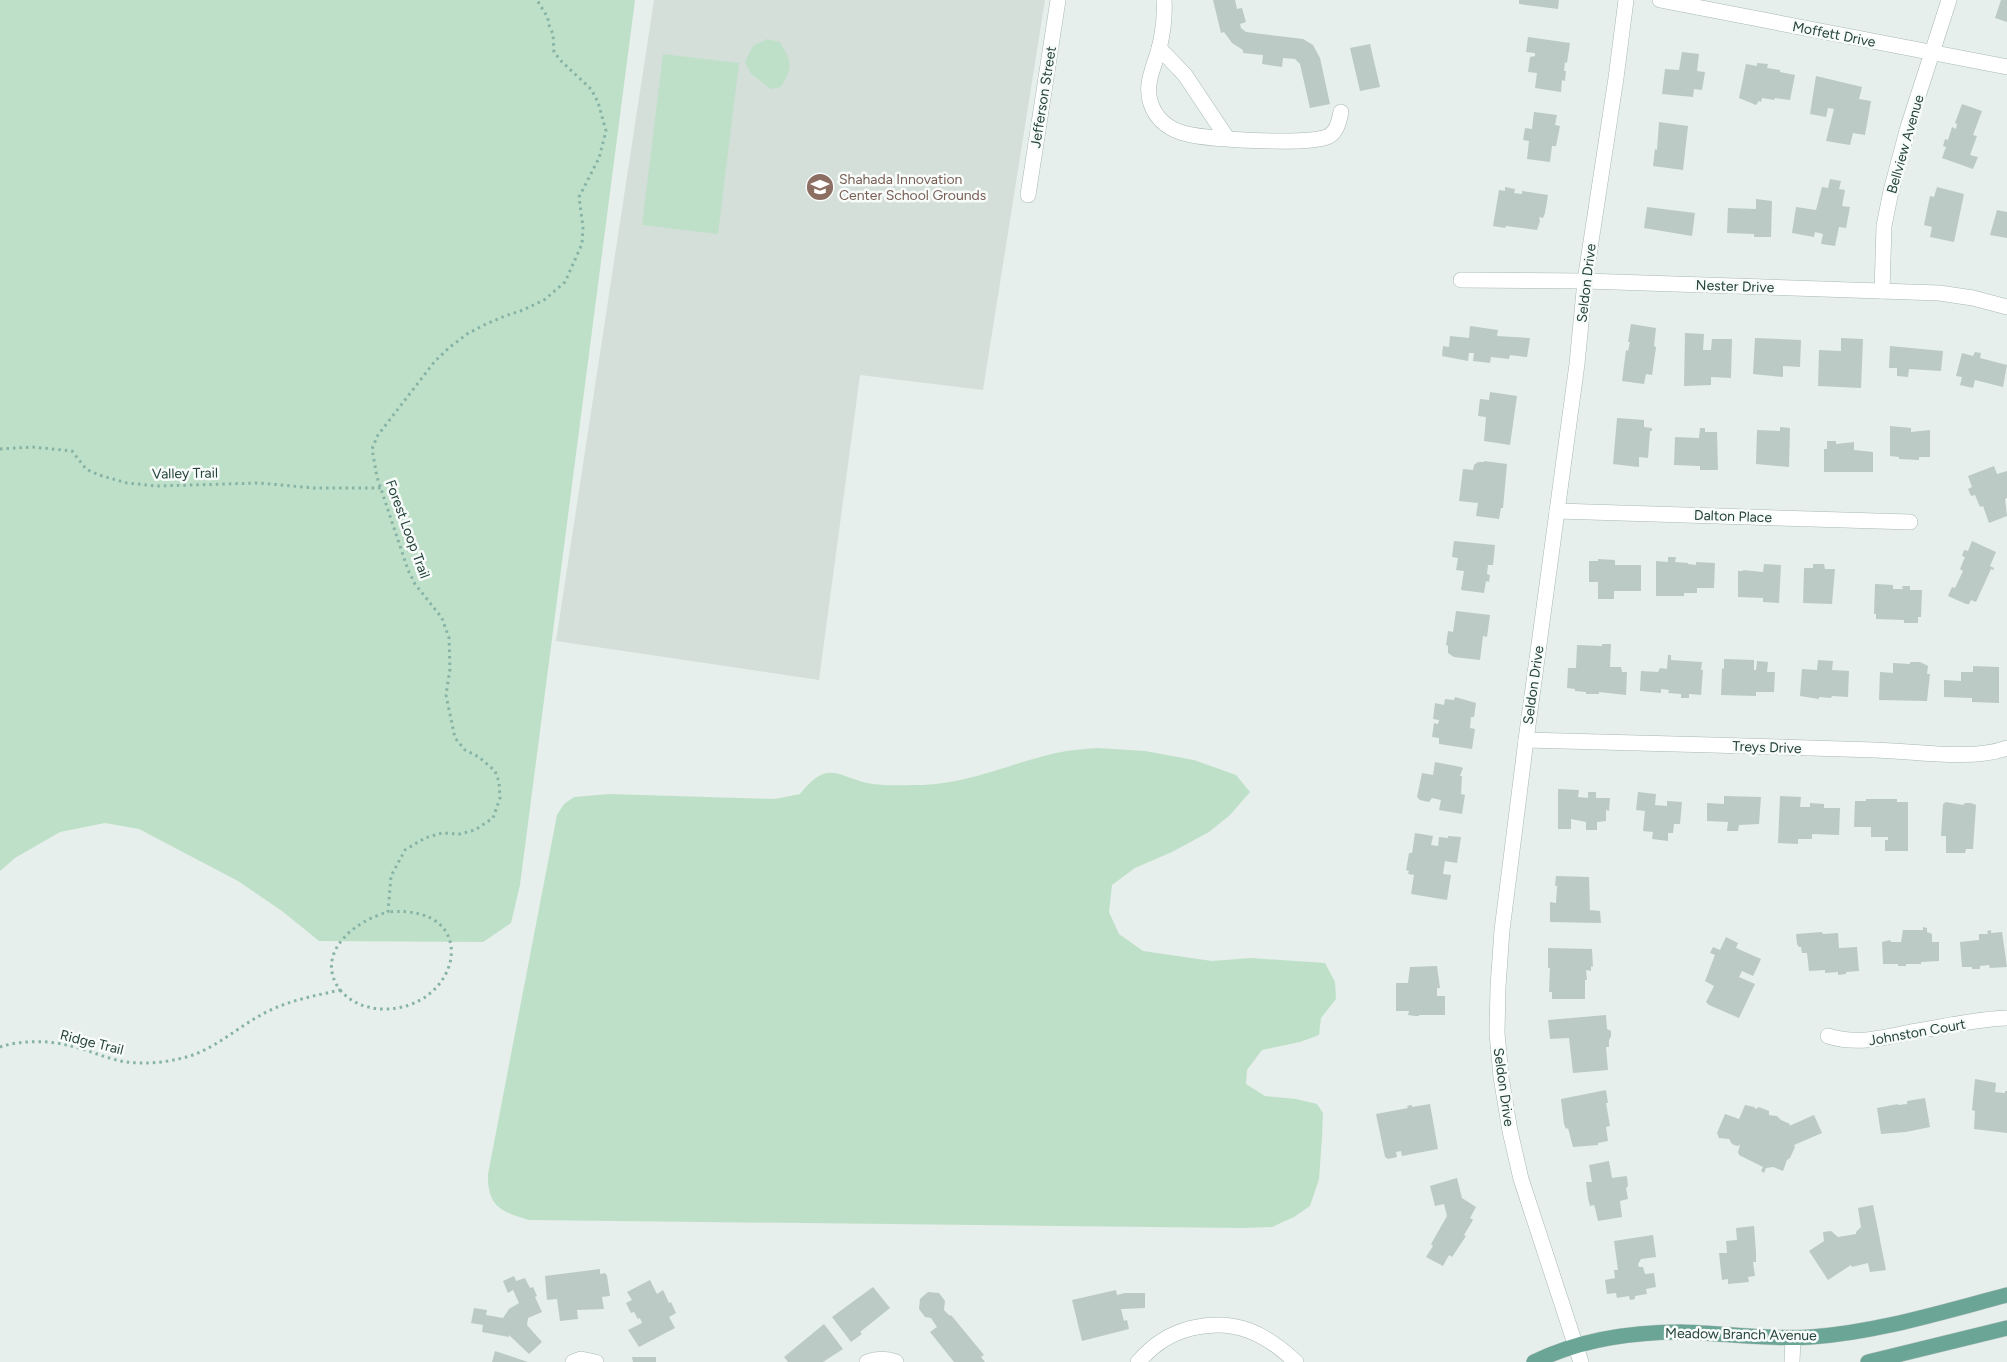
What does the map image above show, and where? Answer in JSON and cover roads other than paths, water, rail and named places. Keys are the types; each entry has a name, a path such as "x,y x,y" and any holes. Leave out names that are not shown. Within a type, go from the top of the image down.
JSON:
{"main road":[{"name":"Meadow Branch Avenue","path":"1534,1362 1576,1346 1621,1336 1664,1332 1794,1338 1887,1326 2007,1295"},
{"path":"1868,1362 2007,1328"}],"street":[{"name":"Jefferson Street","path":"1028,195 1058,0"},
{"path":"1164,0 1159,48 1150,76 1148,92 1157,117 1178,132 1190,136 1269,140 1301,140 1327,137 1339,125 1341,112"},
{"name":"Seldon Drive","path":"1581,1362 1521,1179 1510,1131 1501,1077 1497,1033 1498,987 1502,930 1556,510 1577,364 1585,281 1626,0"},
{"name":"Moffett Drive","path":"1660,0 2007,67"},
{"name":"Bellview Avenue","path":"1882,291 1884,233 1890,191 1908,127 1949,0"},
{"path":"1159,48 1185,75 1227,138"},
{"name":"Nester Drive","path":"1461,280 1585,281 1939,293 1973,298 2007,307"},
{"name":"Dalton Place","path":"1556,510 1910,522"},
{"name":"Treys Drive","path":"1526,740 1880,750 1978,755 2007,748"},
{"name":"Johnston Court","path":"1828,1036 1841,1040 1862,1041 2007,1018"},
{"path":"1138,1362 1162,1340 1178,1332 1216,1324 1230,1324 1247,1329 1269,1341 1296,1362"},
{"path":"1792,1362 1794,1338"},
{"path":"573,1362 581,1359 596,1362"},
{"path":"868,1362 883,1359 896,1362"}],"place":[{"name":"Shahada Innovation Center School Grounds","path":"820,187"}]}
